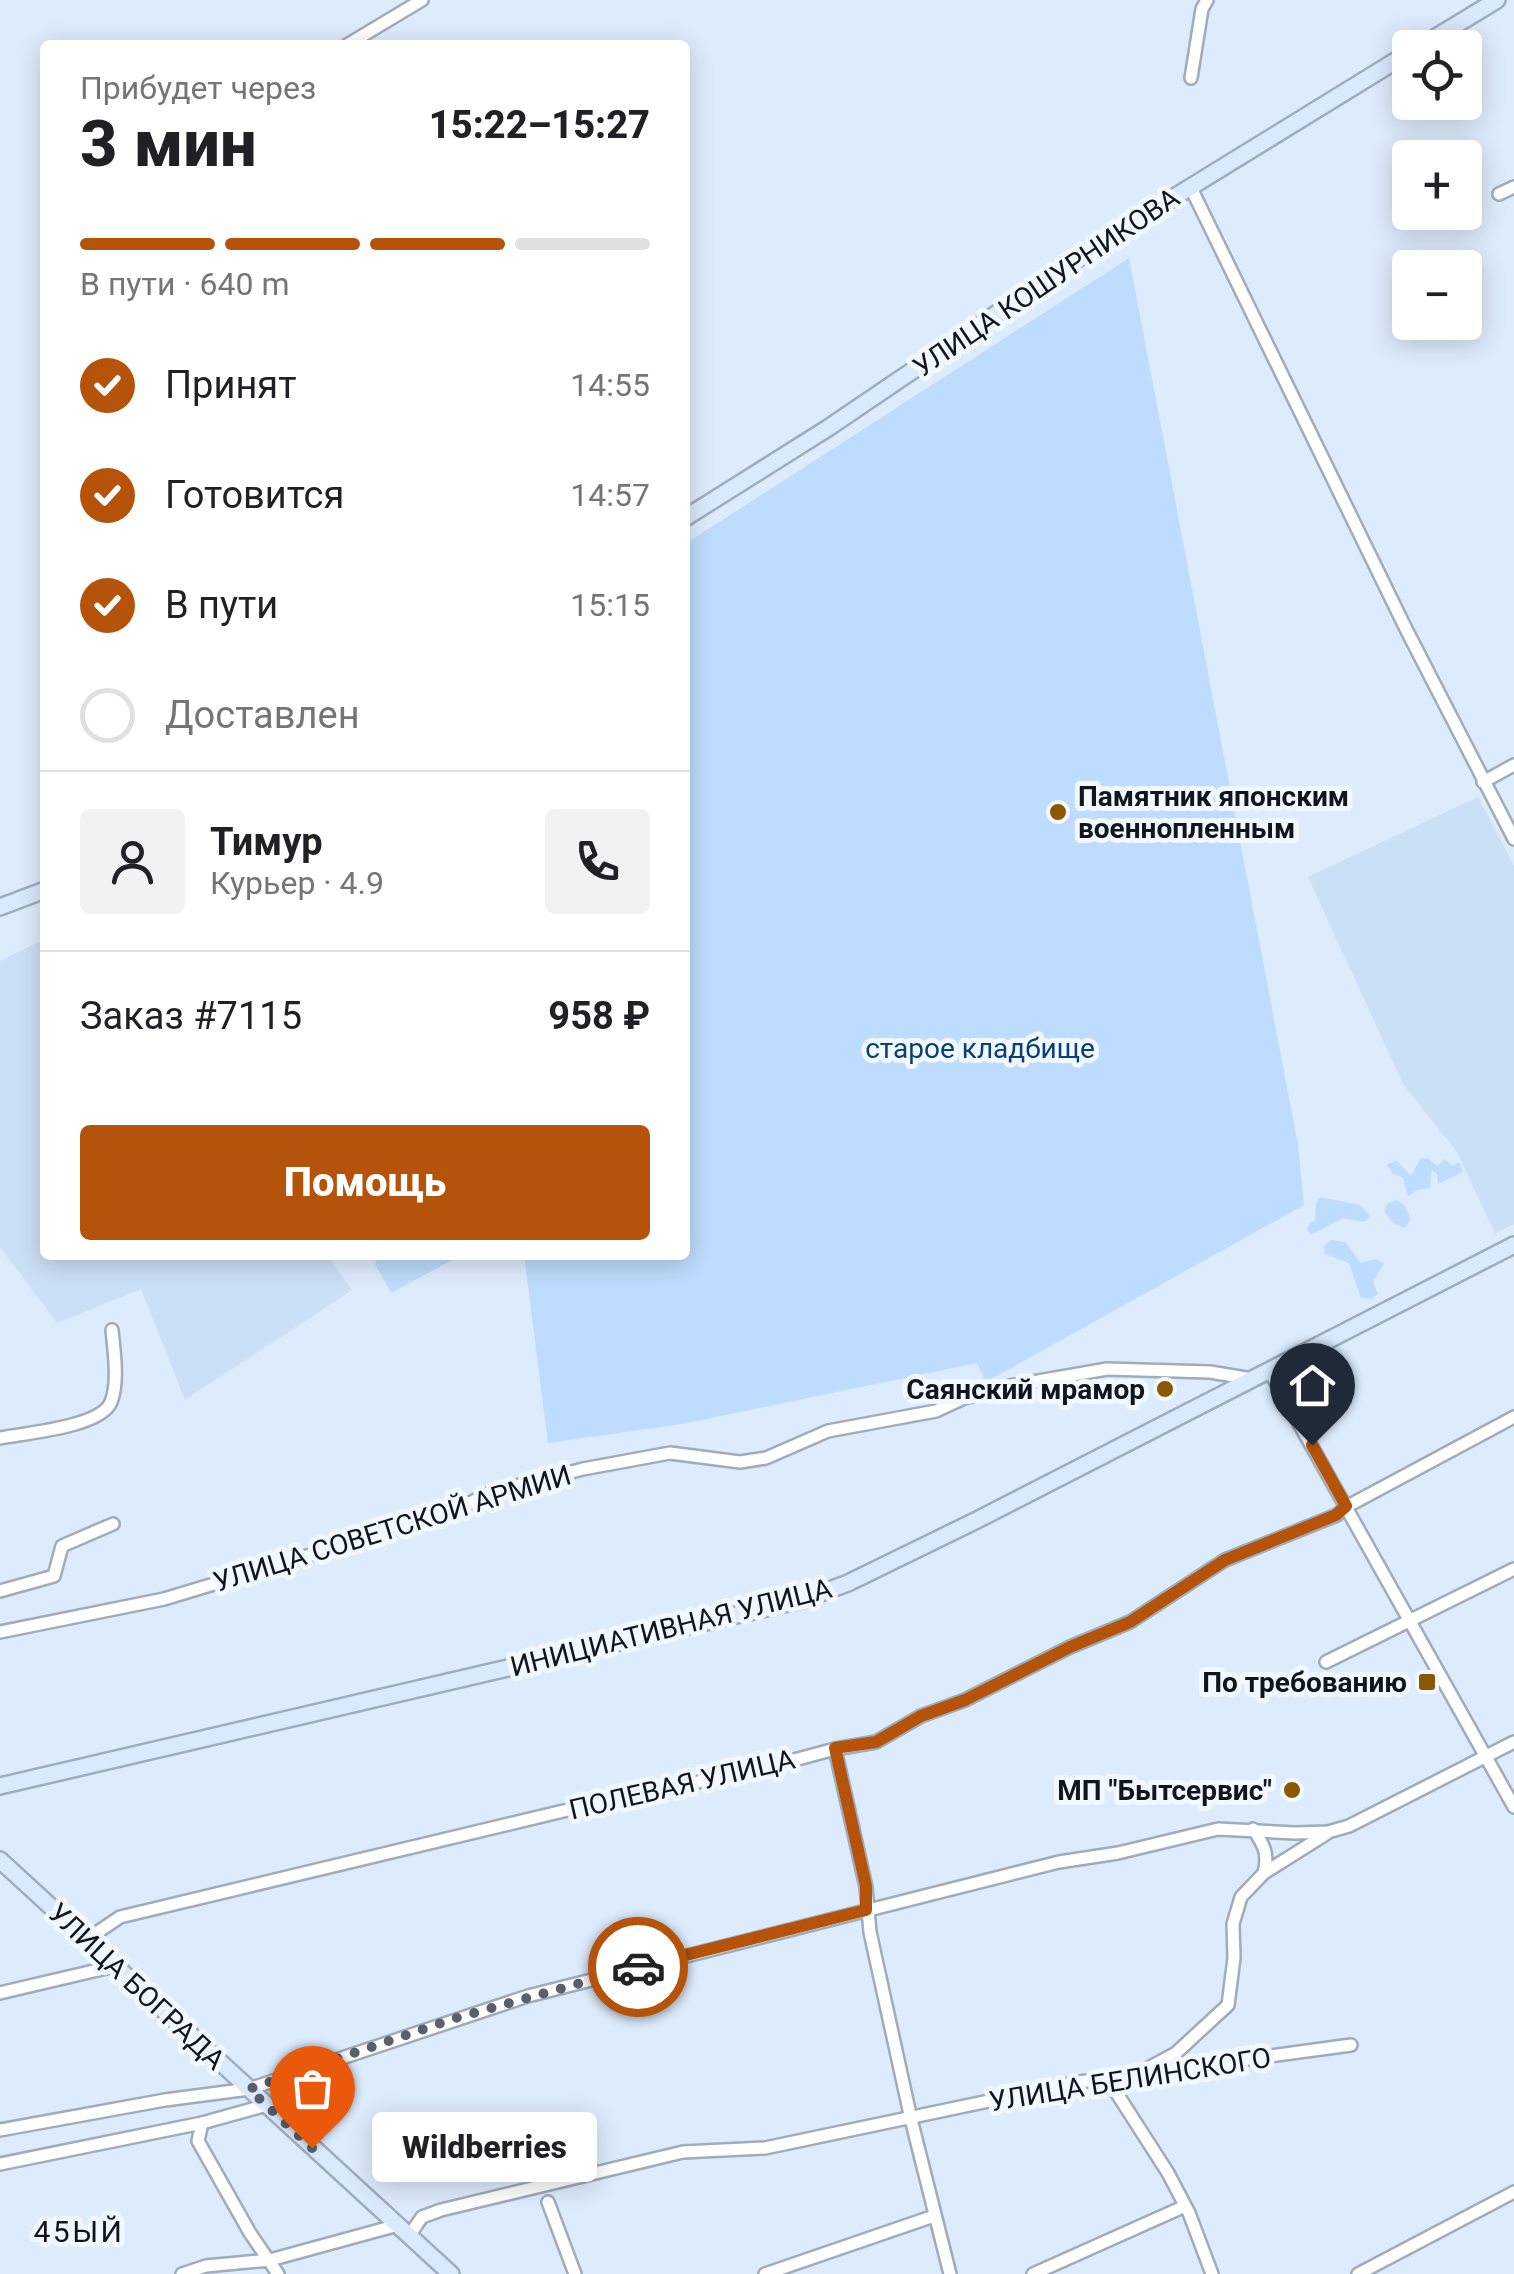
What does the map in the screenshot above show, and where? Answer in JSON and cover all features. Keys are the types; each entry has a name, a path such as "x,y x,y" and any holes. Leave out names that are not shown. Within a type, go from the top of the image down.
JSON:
{"street":[{"path":"354,40 422,0"},
{"path":"1191,78 1207,0"},
{"path":"1448,30 1497,0"},
{"name":"УЛИЦА КОШУРНИКОВА","path":"690,515 828,428 1111,236 1392,63"},
{"path":"1190,186 1514,839"},
{"path":"1499,194 1514,187"},
{"path":"1483,782 1514,765"},
{"path":"0,907 40,892"},
{"name":"ИНИЦИАТИВНАЯ УЛИЦА","path":"0,1786 804,1598 848,1583 1514,1245"},
{"path":"0,1438 102,1415 114,1392 112,1330"},
{"name":"УЛИЦА СОВЕТСКОЙ АРМИИ","path":"0,1632 164,1599 450,1513 492,1492 638,1458 670,1453 740,1462 766,1458 828,1431 936,1411 964,1398 1010,1386 1107,1369 1210,1372 1252,1379"},
{"path":"1269,1370 1514,1807"},
{"name":"ПОЛЕВАЯ УЛИЦА","path":"86,1940 120,1918 576,1808 876,1742 921,1716 965,1700 1070,1647 1130,1622 1225,1560 1336,1515 1346,1506 1514,1416"},
{"path":"0,1591 54,1576 62,1546 114,1524"},
{"path":"1326,1662 1407,1619 1514,1570"},
{"path":"1142,2072 1176,2053 1228,2004 1235,1910 1242,1896 1264,1873 1328,1832 1349,1826 1514,1742"},
{"path":"835,1748 866,1886 866,1910 910,2119 950,2274"},
{"path":"0,2130 249,2089 528,1996 1059,1862 1118,1853 1218,1829 1328,1832"},
{"path":"1254,1829 1266,1849 1264,1873"},
{"name":"УЛИЦА БОГРАДА","path":"0,1860 450,2274"},
{"path":"0,1993 115,1966"},
{"name":"УЛИЦА БЕЛИНСКОГО","path":"182,2274 206,2266 270,2260 403,2231 422,2217 441,2210 683,2152 765,2148 1107,2078 1351,2045"},
{"path":"1107,2078 1168,2173 1212,2274"},
{"path":"0,2164 202,2123 267,2105"},
{"path":"202,2123 198,2140 278,2274"},
{"path":"1358,2274 1514,2192"},
{"path":"548,2202 575,2274"},
{"path":"1034,2274 1183,2207"},
{"path":"764,2274 934,2216"}],"shaded area":[{"path":"1478,797 1514,866 1514,1224 1495,1233 1457,1152 1403,1084 1308,877"},
{"path":"40,941 40,1260 331,1260 352,1290 185,1400 141,1289 57,1323 0,1247 0,961"}],"green space":[{"name":"старое кладбище","path":"1129,258 1298,1145 1304,1205 986,1382 977,1363 682,1424 548,1443 525,1260 690,1260 690,541"},
{"path":"1421,1158 1438,1166 1444,1159 1453,1166 1459,1162 1463,1172 1438,1184 1437,1174 1432,1170 1430,1188 1408,1196 1403,1178 1392,1173 1387,1164 1397,1161 1411,1176"},
{"path":"1320,1197 1360,1205 1370,1216 1364,1222 1343,1218 1311,1235 1307,1230 1310,1222 1315,1221"},
{"path":"1397,1200 1411,1219 1405,1228 1393,1223 1384,1211 1387,1204"},
{"path":"1331,1240 1345,1242 1361,1263 1376,1259 1384,1264 1373,1282 1378,1294 1371,1299 1361,1298 1349,1263 1325,1254 1324,1246"},
{"path":"377,1260 453,1260 391,1293 375,1264"}],"way so far":[{"path":"312,2148 249,2089 456,2018 638,1967"}],"place":[{"name":"Памятник японским военнопленным","path":"1058,812"},
{"name":"Саянский мрамор","path":"1165,1389"},
{"name":"По требованию","path":"1427,1682"},
{"name":"МП \"Бытсервис\"","path":"1292,1790"},
{"name":"Wildberries","path":"312,2148"}],"district":[{"name":"45ЫЙ","path":"79,2232"}],"route":[{"path":"638,1967 866,1910 866,1886 835,1748 876,1742 921,1716 965,1700 1070,1647 1130,1622 1225,1560 1336,1515 1346,1506 1312,1445"}]}
